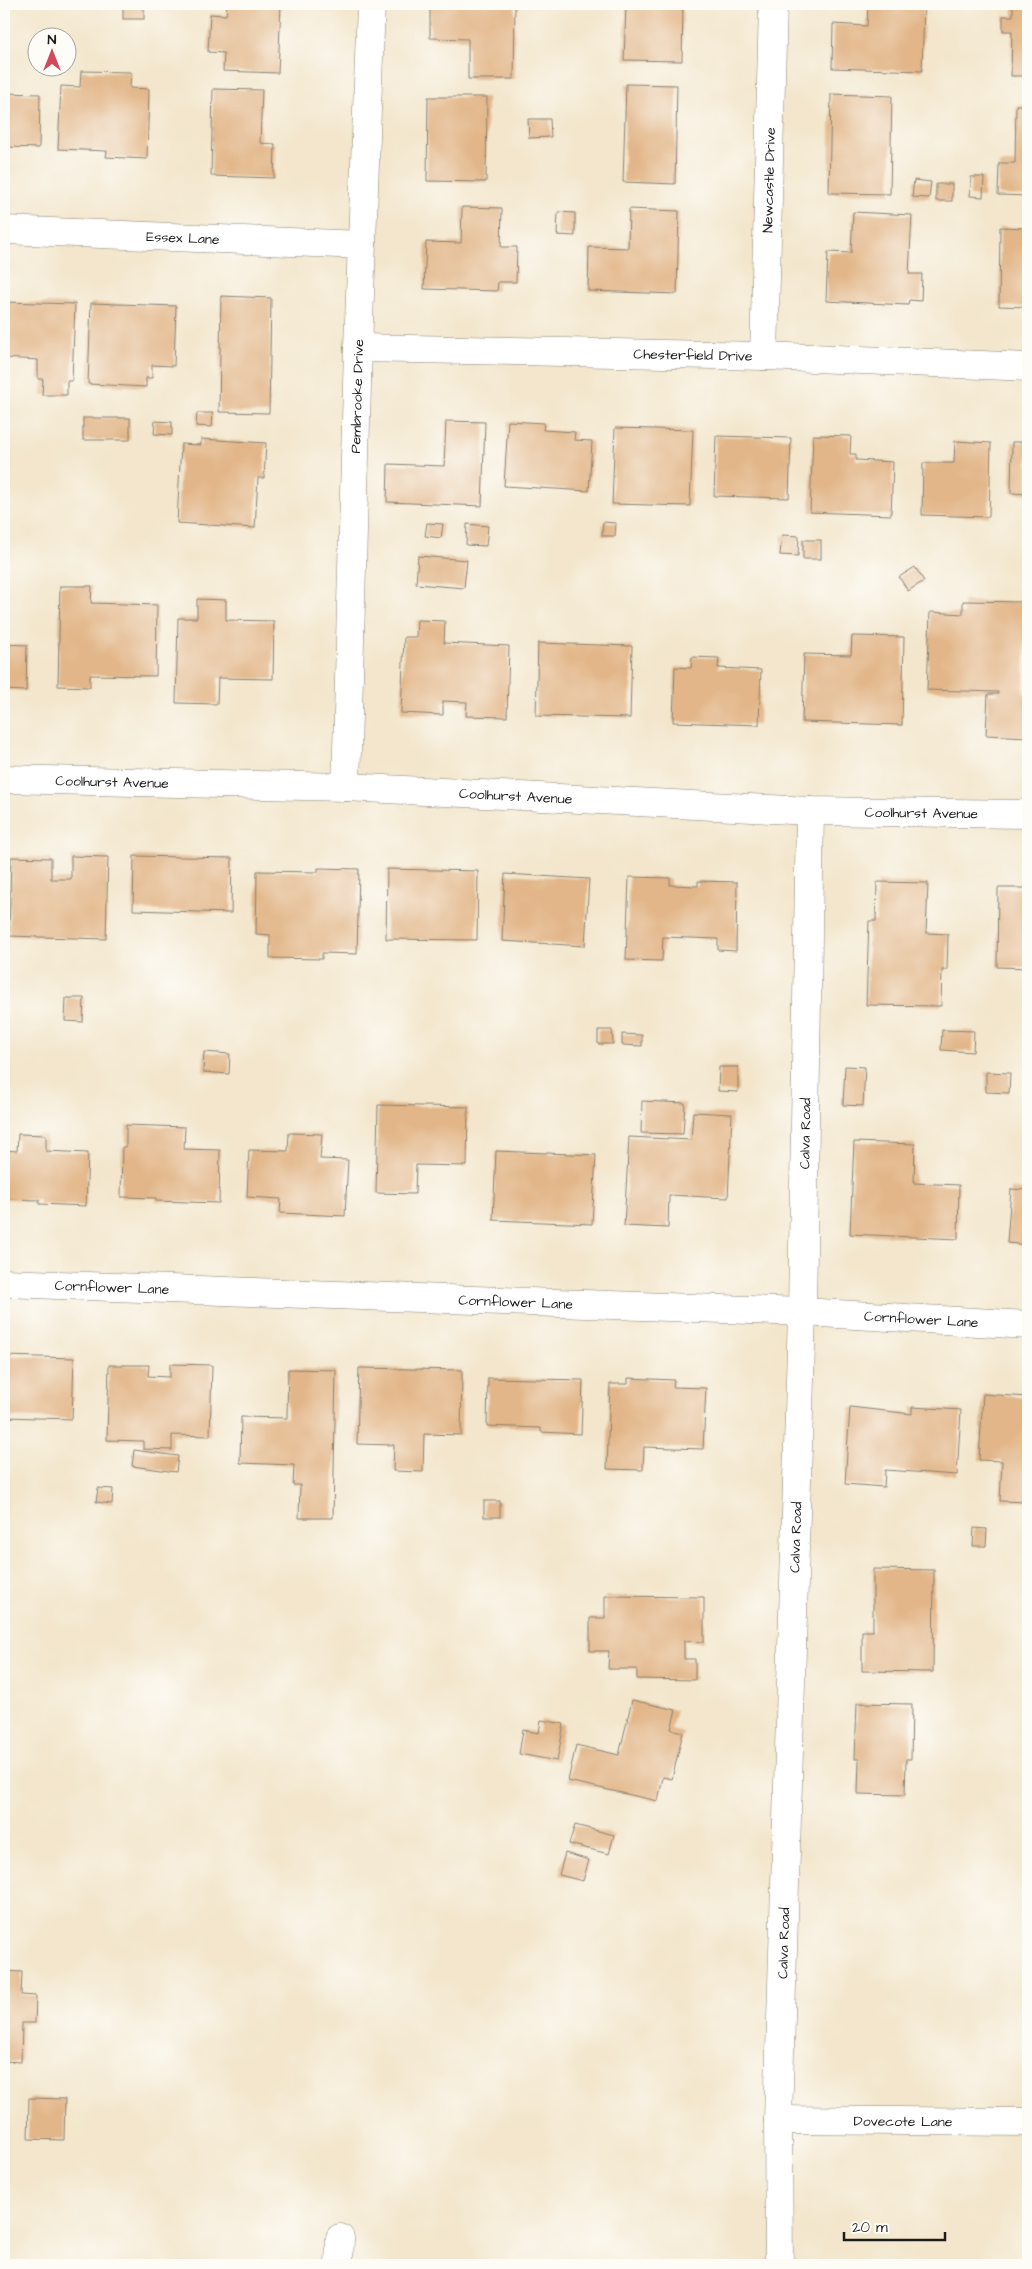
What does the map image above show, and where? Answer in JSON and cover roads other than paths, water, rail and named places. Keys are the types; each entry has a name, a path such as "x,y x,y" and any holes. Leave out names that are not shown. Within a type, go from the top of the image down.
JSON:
{"street":[{"name":"Pembrooke Drive","path":"346,787 358,348 371,4"},
{"name":"Newcastle Drive","path":"764,356 773,4"},
{"name":"Essex Lane","path":"4,230 362,245"},
{"name":"Chesterfield Drive","path":"358,348 764,356 1028,367"},
{"name":"Coolhurst Avenue","path":"4,779 346,787 810,811 1028,814"},
{"name":"Calva Road","path":"779,2265 778,2120 802,1312 810,811"},
{"name":"Cornflower Lane","path":"4,1283 802,1312 1028,1325"},
{"name":"Dovecote Lane","path":"778,2120 1028,2122"},
{"path":"339,2265 340,2238"}]}
